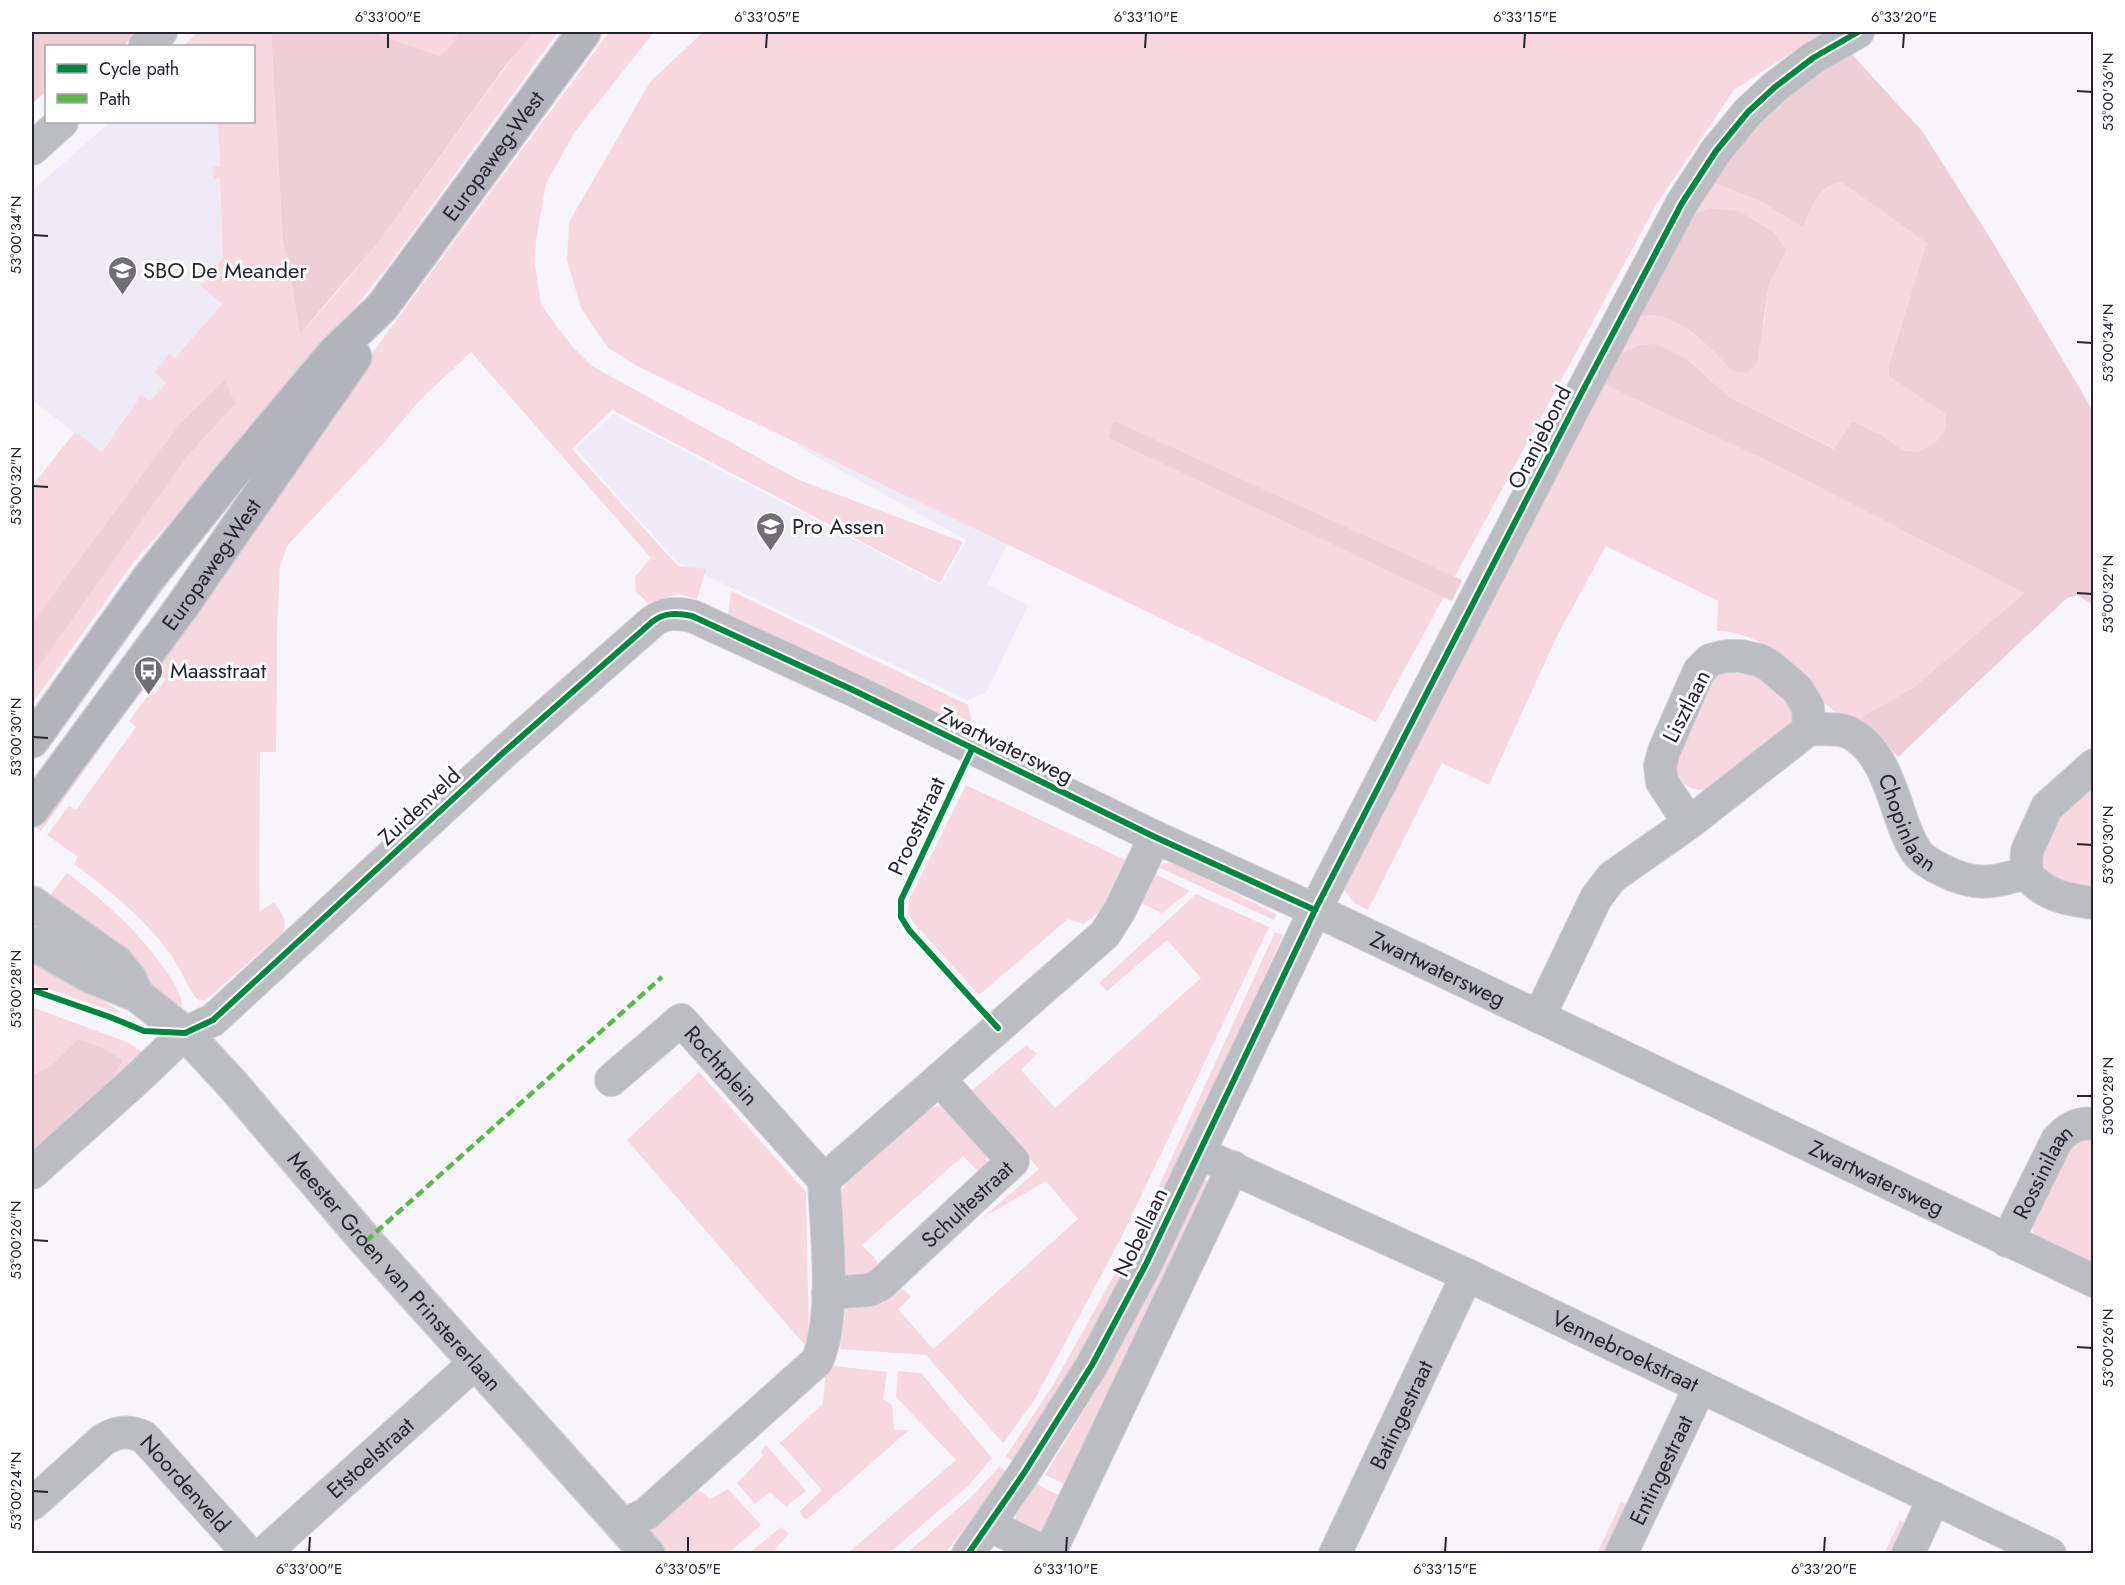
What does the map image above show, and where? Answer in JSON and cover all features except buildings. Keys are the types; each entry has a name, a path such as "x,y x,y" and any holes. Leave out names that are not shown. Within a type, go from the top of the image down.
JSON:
{"main road":[{"name":"Europaweg-West","path":"32,810 181,608 349,366 379,310 584,32"},
{"name":"Europaweg-West","path":"32,741 148,579 225,483 333,354 379,310"}],"street":[{"path":"146,45 161,32"},
{"name":"Oranjebond","path":"1315,910 1682,203 1716,152 1755,106 1775,87 1813,58 1858,32"},
{"path":"32,148 61,123"},
{"name":"Zwartwatersweg","path":"682,614 692,616 853,690 1155,837 1315,910 2094,1281"},
{"name":"Zuidenveld","path":"32,1173 185,1033 213,1020 504,752 652,622 658,617 682,614"},
{"name":"Lisztlaan","path":"1689,823 1662,782 1660,766 1664,751 1699,670 1710,660 1726,656 1740,656 1759,660 1770,666 1798,690 1808,707 1809,729"},
{"path":"1539,1017 1602,888 1624,867 1689,823 1809,729"},
{"name":"Chopinlaan","path":"1809,729 1848,732 1870,748 1883,770 1910,841 1928,862 1949,874 1974,882 1997,882 2026,873"},
{"path":"2094,765 2047,807 2027,851 2026,873 2045,892 2094,903"},
{"path":"622,1525 646,1514 817,1361 823,1347 828,1293 824,1180 1105,934 1120,910 1155,837"},
{"name":"Meester Groen van Prinstererlaan","path":"32,903 116,962 130,979 137,995"},
{"name":"Nobellaan","path":"968,1554 1024,1473 1092,1365 1145,1266 1315,910"},
{"name":"Meester Groen van Prinstererlaan","path":"32,943 90,976 137,995 185,1033 233,1085 366,1240 648,1554"},
{"name":"Rochtplein","path":"611,1080 681,1020 824,1180"},
{"name":"Schultestraat","path":"828,1293 870,1290 880,1285 1013,1161 940,1080"},
{"name":"Rossinilaan","path":"2007,1241 2057,1140 2069,1127 2094,1124"},
{"name":"Vennebroekstraat","path":"1199,1153 1467,1275 2050,1554"},
{"path":"988,1525 1048,1554 1233,1167"},
{"name":"Batingestraat","path":"1335,1554 1467,1275"},
{"name":"Etstoelstraat","path":"263,1554 476,1362"},
{"name":"Entingestraat","path":"1621,1554 1700,1387"},
{"name":"Noordenveld","path":"32,1504 103,1440 114,1433 136,1433 144,1437 249,1554"},
{"path":"1908,1554 1934,1498"}],"shaded area":[{"path":"32,32 138,32 124,45 45,45 45,92 32,104"},
{"path":"197,32 271,32 283,244 288,260 300,334 362,262 533,32 558,32 389,265 264,422 135,560 32,704 32,486 75,432 102,452 141,395 150,401 166,383 155,372 169,353 175,358 222,304 201,286 223,257 220,179 214,179 213,167 220,166 218,123 255,123 255,45 185,45"},
{"path":"271,32 373,32 439,56 448,49 459,32 534,32 503,69 379,241 300,334 288,260 283,244"},
{"path":"373,32 459,32 448,49 439,56"},
{"path":"609,32 654,32 574,133 546,184 536,240 535,266 541,305 572,346 592,366 797,479 963,542 940,583 612,410 572,449 678,566 706,569 697,599 678,594 648,603 636,592 635,577 651,558 471,352 421,399 381,446 287,546 280,567 276,752 260,752 259,912 274,902 285,924 282,933 205,1001 197,999 159,939 113,894 74,864 78,857 47,835 69,806 76,810 136,727 129,721 151,691 155,693 166,679 157,673 222,560"},
{"path":"703,32 1823,32 1734,90 1656,205 1376,722 637,366 608,348 581,308 567,260 569,222 650,82"},
{"path":"1847,49 1922,131 1992,241 2093,411 2093,605 2077,595 2067,598 1898,757 1879,736 1853,722 1913,688 2025,593 1774,464 1596,381 1605,365 1636,346 1656,344 1688,360 1730,398 1834,449 1853,421 1882,435 1902,450 1918,452 1936,442 1946,429 1946,414 1889,376 1889,366 1927,243 1841,182 1826,188 1816,198 1803,227 1762,202 1705,179 1733,141"},
{"name":"SBO De Meander","path":"109,123 218,123 220,167 214,167 220,179 223,257 201,286 223,303 175,358 168,354 155,372 167,383 150,401 141,395 101,453 32,400 32,191"},
{"path":"1705,179 1762,202 1803,226 1812,205 1821,192 1841,182 1928,243 1889,366 1946,414 1947,429 1936,442 1918,452 1902,450 1882,435 1854,421 1835,449 1730,398 1688,360 1605,365 1625,328 1638,318 1653,315 1683,326 1711,349 1732,371 1764,323 1769,284 1786,249 1682,220"},
{"path":"1709,208 1739,211 1774,233 1786,250 1769,284 1757,364 1747,373 1732,371 1691,332 1666,318 1641,317 1625,328 1682,220"},
{"path":"225,380 235,404 187,456 32,676 32,624 179,425"},
{"path":"1596,381 1774,464 2026,593 1913,688 1853,722 1829,707 1808,682 1776,653 1742,635 1717,631 1718,601 1606,546 1557,636 1489,785 1442,763 1368,910 1354,903 1344,889 1351,866"},
{"name":"Pro Assen","path":"823,396 1032,496 987,584 1028,605 986,693 968,700 677,562 576,449 613,414 941,585 966,540 797,446"},
{"path":"1114,421 1462,580 1452,601 1109,438"},
{"path":"731,591 968,705 974,732 971,735 728,615"},
{"path":"1752,667 1796,709 1793,729 1710,790 1689,787 1674,772 1682,734 1709,679 1728,668"},
{"path":"93,755 94,757 41,831 32,825"},
{"path":"2093,784 2093,890 2052,880 2040,863 2041,854 2060,813"},
{"path":"966,785 1132,863 1114,900 1084,924 1068,919 979,995 913,922 908,912 909,900"},
{"path":"1164,863 1176,864 1276,914 1274,920 1158,867"},
{"path":"67,873 108,906 156,957 176,987 182,1005 180,1007 161,994 48,898"},
{"path":"1153,873 1190,891 1162,913 1139,902"},
{"path":"1196,894 1269,927 1120,1240 1035,1399 1003,1443 926,1355 840,1349 846,1308 882,1304 902,1288 911,1297 898,1309 933,1349 1078,1219 1046,1181 981,1219 1039,1169 970,1092 1026,1045 1037,1054 1021,1070 1055,1108 1201,978 1167,940 1107,991 1099,983"},
{"path":"1275,932 1283,935 1202,1113 1089,1339 1014,1463 1006,1456 1053,1385 1137,1234"},
{"path":"32,959 118,1010 117,1013 32,983"},
{"path":"32,1007 129,1043 142,1052 111,1081 123,1060 78,1039 51,1066 32,1075"},
{"path":"78,1039 104,1049 123,1060 111,1081 32,1151 32,1075 51,1066"},
{"path":"699,1072 806,1192 809,1340 804,1344 627,1140"},
{"path":"940,1105 952,1109 984,1144 987,1163 981,1174 963,1156 862,1245 878,1263 878,1277 840,1279 835,1207 842,1190 852,1174 927,1110"},
{"path":"2077,1139 2093,1139 2093,1267 2042,1246 2032,1226 2067,1149"},
{"path":"1205,1179 1213,1183 1067,1485 1045,1475 1097,1389"},
{"path":"826,1365 887,1372 883,1399 892,1405 894,1430 909,1430 806,1520 799,1512 822,1490 780,1443 823,1404"},
{"path":"898,1371 921,1373 992,1458 969,1485 889,1553 848,1553 956,1460 896,1397"},
{"path":"766,1445 806,1491 786,1507 770,1492 755,1504 737,1483 763,1456 761,1451"},
{"path":"1000,1466 1008,1474 945,1553 906,1554 971,1497"},
{"path":"1037,1484 1064,1498 1044,1535 1015,1525 1016,1515"},
{"path":"695,1487 710,1499 728,1489 761,1525 728,1553 665,1553 648,1531 654,1519"},
{"path":"1621,1502 1632,1506 1609,1553 1597,1554"},
{"path":"1900,1520 1910,1525 1896,1553 1884,1554"},
{"path":"781,1527 789,1534 775,1549 778,1553 749,1553"}],"marked path":[{"path":"366,1241 662,977"}],"cycle path":[{"path":"968,1554 1024,1473 1092,1365 1145,1266 1315,910 1682,203 1716,151 1748,112 1775,87 1813,58 1858,32"},
{"path":"32,990 144,1031 185,1033 213,1020 504,752 652,622 661,616 671,614 692,616 853,690 1155,837 1315,910"},
{"name":"Prooststraat","path":"972,749 901,900 901,917 909,930 998,1028"}],"place":[{"name":"SBO De Meander","path":"122,296"},
{"name":"Pro Assen","path":"771,552"},
{"name":"Maasstraat","path":"149,696"}]}
